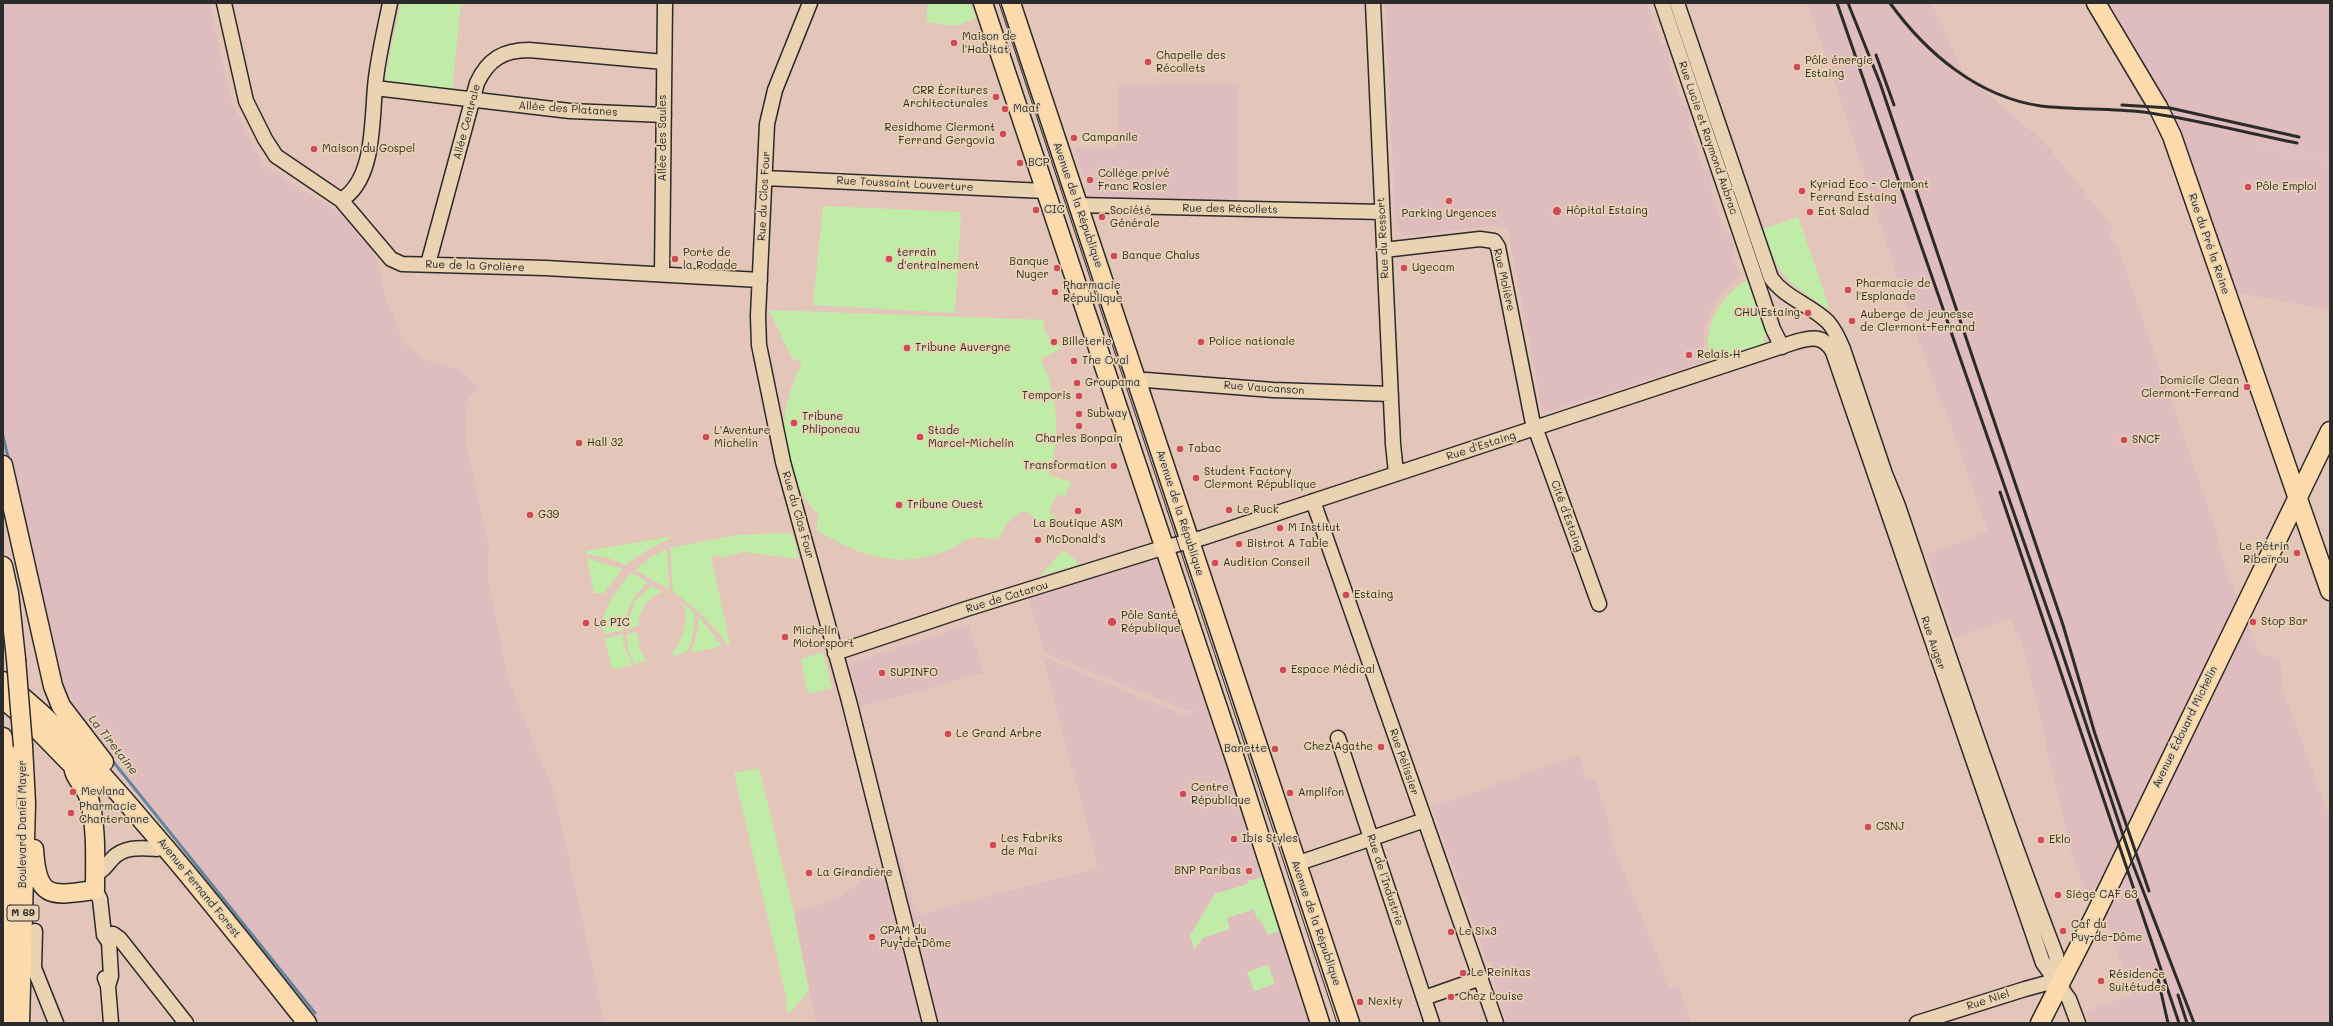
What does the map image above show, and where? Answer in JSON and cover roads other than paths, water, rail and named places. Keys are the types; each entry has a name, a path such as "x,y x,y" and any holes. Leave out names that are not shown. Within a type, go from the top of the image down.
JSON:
{"main road":[{"name":"Avenue de la République","path":"983,3 1045,191 1178,543 1296,864 1350,1023"},
{"name":"Avenue de la République","path":"1011,3 1138,384 1178,543 1237,765 1320,1023"},
{"name":"Rue du Pré la Reine","path":"2096,3 2158,107 2172,136 2330,591"},
{"name":"Avenue Édouard Michelin","path":"2040,1023 2060,985 2330,431"},
{"path":"3,465 53,686 61,706 111,771 111,784"},
{"name":"Boulevard Daniel Mayer","path":"3,566 8,593 16,659 26,803 20,1023"},
{"path":"3,681 37,707 79,761"},
{"path":"3,699 79,761"},
{"name":"Boulevard Daniel Mayer","path":"3,737 6,756 10,843 8,861 3,1020"},
{"path":"26,803 35,867 40,884 50,892 59,895 98,883 95,842 89,797 75,775 79,761"},
{"name":"Avenue Fernand Forest","path":"79,761 111,784 188,873 307,1023"},
{"name":"Avenue Fernand Forest","path":"79,761 92,779 157,849 296,1023"},
{"path":"3,842 8,861"}],"street":[{"name":"Rue de la Grolière","path":"224,3 246,101 265,139 276,156 341,200 391,259 402,264 662,274 760,280"},
{"path":"341,200 350,195 362,173 372,137 375,88 390,3"},
{"name":"Allée des Saules","path":"662,274 665,3"},
{"name":"Rue du Clos Four","path":"810,3 775,90 767,124 758,316 759,345 783,462 835,653 930,1023"},
{"name":"Rue du Ressort","path":"1373,3 1382,212 1396,473"},
{"name":"Rue Lucie et Raymond Aubrac","path":"1662,3 1773,329 1782,347"},
{"path":"1677,3 1771,278 1786,293 1827,321 1838,336 1844,349 1885,474 1898,506 1976,732 1988,773 2056,955 2060,985"},
{"name":"Allée Centrale","path":"428,264 474,99 483,71 492,60 503,54 516,50 664,62"},
{"name":"Allée des Platanes","path":"375,88 570,111 664,115"},
{"name":"Rue Toussaint Louverture","path":"765,178 1045,191"},
{"name":"Rue des Récollets","path":"1078,205 1382,212"},
{"name":"Rue Molière","path":"1384,250 1480,239 1494,241 1498,247 1532,419 1536,428"},
{"name":"Rue Auger","path":"1782,347 1810,337 1817,338 1825,342 1833,352 2043,962 2069,999 2078,1023"},
{"name":"Rue d'Estaing","path":"1178,543 1202,538 1782,347"},
{"name":"Rue Vaucanson","path":"1138,384 1146,380 1273,390 1391,394"},
{"name":"Cité d'Estaing","path":"1536,428 1599,604"},
{"name":"Rue Pélissier","path":"1313,501 1496,1023"},
{"name":"Rue de Catarou","path":"835,653 966,609 1178,543"},
{"name":"Rue de l'Industrie","path":"1338,738 1432,1023"},
{"path":"92,779 97,804 98,883 104,935 100,942 101,956 103,974 108,986 112,1023"},
{"path":"1296,864 1425,820"},
{"path":"98,883 114,857 126,850 140,848 157,849"},
{"path":"35,931 34,968 56,1023"},
{"path":"104,935 113,934 120,939 186,1023"},
{"path":"1424,998 1481,978"},
{"name":"Rue Niel","path":"1918,1023 2025,988 2047,983 2060,985"}],"waterway":[{"name":"La Tiretaine","path":"3,436 9,461"},
{"name":"La Tiretaine","path":"111,759 315,1013"}],"tram line":[{"path":"999,3 1337,1023"}],"railway":[{"path":"1837,3 2061,649 2132,862 2194,1023"},
{"path":"1848,3 1880,83 2063,625 2095,734 2149,891"},
{"path":"1890,3 1920,39 1955,70 1975,83 2018,101 2041,106 2143,112 2201,122 2297,143"},
{"path":"1876,55 1894,105"},
{"path":"2122,105 2170,108 2299,137"},
{"path":"2000,492 2179,1023"},
{"path":"2156,970 2168,1023"},
{"path":"2178,995 2187,1023"}],"place":[{"name":"Maison de l'Habitat","path":"954,43"},
{"name":"Chapelle des Récollets","path":"1148,62"},
{"name":"Pôle énergie Estaing","path":"1797,67"},
{"name":"CRR Écritures Architecturales","path":"996,97"},
{"name":"Maaf","path":"1005,109"},
{"name":"Residhome Clermont Ferrand Gergovia","path":"1003,134"},
{"name":"Campanile","path":"1074,138"},
{"name":"Maison du Gospel","path":"314,149"},
{"name":"BCP","path":"1020,163"},
{"name":"Collège privé Franc Rosier","path":"1090,180"},
{"name":"Pôle Emploi","path":"2248,187"},
{"name":"Kyriad Eco - Clermont Ferrand Estaing","path":"1802,191"},
{"name":"Parking Urgences","path":"1449,201"},
{"name":"CIC","path":"1036,210"},
{"name":"Hôpital Estaing","path":"1557,211"},
{"name":"Eat Salad","path":"1810,212"},
{"name":"Société Générale","path":"1102,217"},
{"name":"Banque Chalus","path":"1114,256"},
{"name":"Porte de la Rodade","path":"675,259"},
{"name":"terrain d'entrainement","path":"889,259"},
{"name":"Banque Nuger","path":"1057,268"},
{"name":"Ugecam","path":"1404,268"},
{"name":"Pharmacie de l'Esplanade","path":"1848,290"},
{"name":"Pharmacie République","path":"1055,292"},
{"name":"CHU Estaing","path":"1808,313"},
{"name":"Auberge de jeunesse de Clermont-Ferrand","path":"1852,321"},
{"name":"Billeterie","path":"1054,342"},
{"name":"Police nationale","path":"1201,342"},
{"name":"Tribune Auvergne","path":"907,348"},
{"name":"Relais H","path":"1689,355"},
{"name":"The Oval","path":"1074,361"},
{"name":"Groupama","path":"1077,383"},
{"name":"Domicile Clean Clermont-Ferrand","path":"2247,387"},
{"name":"Temporis","path":"1079,396"},
{"name":"Subway","path":"1079,414"},
{"name":"Tribune Phliponeau","path":"794,423"},
{"name":"Charles Bonpain","path":"1079,426"},
{"name":"L'Aventure Michelin","path":"706,437"},
{"name":"Stade Marcel-Michelin","path":"920,437"},
{"name":"SNCF","path":"2124,440"},
{"name":"Hall 32","path":"579,443"},
{"name":"Tabac","path":"1180,449"},
{"name":"Transformation","path":"1114,466"},
{"name":"Student Factory Clermont République","path":"1196,478"},
{"name":"Tribune Ouest","path":"899,505"},
{"name":"Le Ruck","path":"1229,510"},
{"name":"La Boutique ASM","path":"1078,511"},
{"name":"G39","path":"530,515"},
{"name":"M Institut","path":"1280,528"},
{"name":"McDonald's","path":"1038,540"},
{"name":"Bistrot A Table","path":"1239,544"},
{"name":"Le Pétrin Ribeïrou","path":"2297,553"},
{"name":"Audition Conseil","path":"1215,563"},
{"name":"Estaing","path":"1346,595"},
{"name":"Pôle Santé République","path":"1112,622"},
{"name":"Stop Bar","path":"2253,622"},
{"name":"Le PIC","path":"586,623"},
{"name":"Michelin Motorsport","path":"785,637"},
{"name":"Espace Médical","path":"1283,670"},
{"name":"SUPINFO","path":"882,673"},
{"name":"Le Grand Arbre","path":"948,734"},
{"name":"Chez Agathe","path":"1381,747"},
{"name":"Banette","path":"1275,749"},
{"name":"Mevlana","path":"73,792"},
{"name":"Amplifon","path":"1290,793"},
{"name":"Centre République","path":"1183,794"},
{"name":"Pharmacie Chanteranne","path":"71,813"},
{"name":"CSNJ","path":"1868,827"},
{"name":"Ibis Styles","path":"1234,839"},
{"name":"Eklo","path":"2041,840"},
{"name":"Les Fabriks de Mai","path":"993,845"},
{"name":"BNP Paribas","path":"1249,871"},
{"name":"La Girandière","path":"809,873"},
{"name":"Siège CAF 63","path":"2058,895"},
{"name":"Caf du Puy-de-Dôme","path":"2063,931"},
{"name":"Le Six3","path":"1451,932"},
{"name":"CPAM du Puy-de-Dôme","path":"872,937"},
{"name":"Le Reinitas","path":"1463,973"},
{"name":"Résidence Suitétudes","path":"2101,981"},
{"name":"Chez Louise","path":"1451,997"},
{"name":"Nexity","path":"1360,1002"}]}
